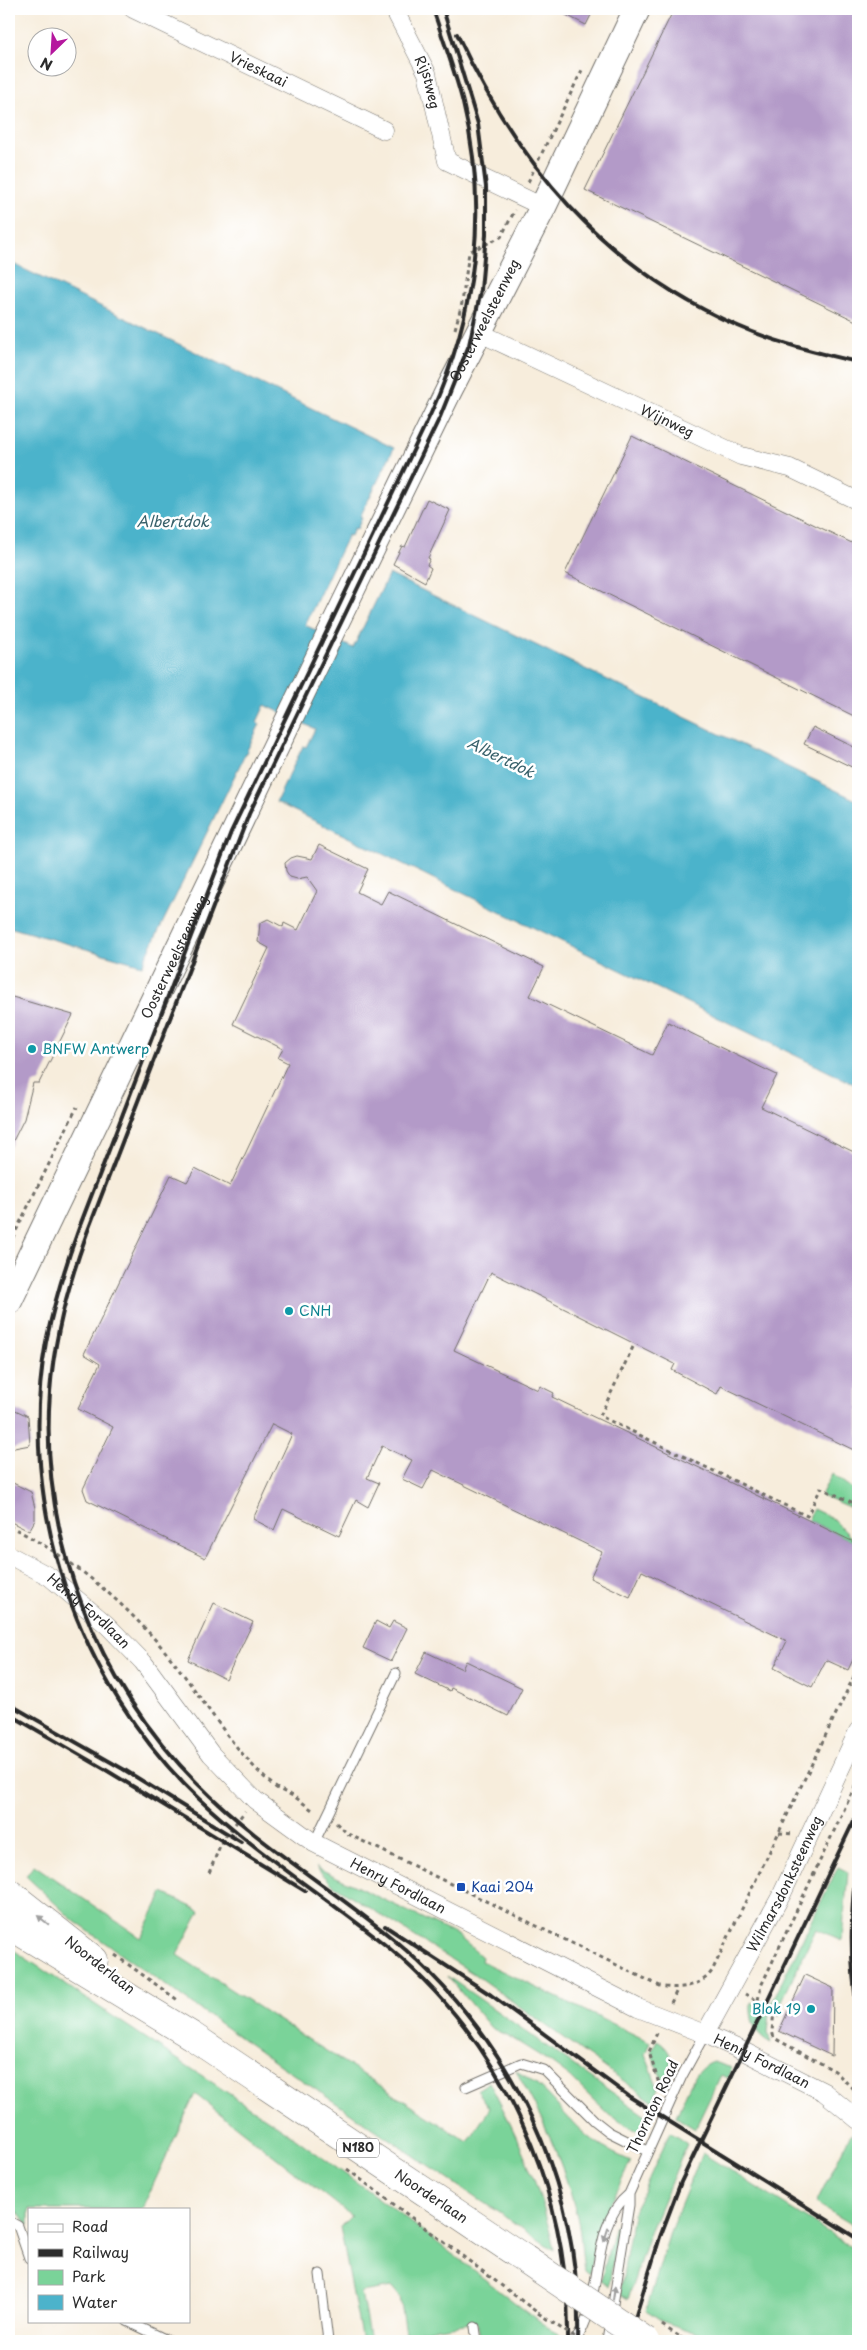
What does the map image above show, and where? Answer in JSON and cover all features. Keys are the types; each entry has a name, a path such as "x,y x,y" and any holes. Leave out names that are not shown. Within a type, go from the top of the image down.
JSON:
{"main road":[{"name":"Oosterweelsteenweg","path":"9,1301 288,720 478,332 532,202 637,9"},
{"name":"Noorderlaan","path":"9,1893 192,2036"},
{"name":"Noorderlaan","path":"9,1925 192,2036 646,2341"}],"street":[{"name":"Vrieskaai","path":"133,9 384,130"},
{"name":"Rijstweg","path":"394,9 427,73 447,161 532,202"},
{"name":"Wijnweg","path":"478,332 741,456 790,468 858,501"},
{"name":"Henry Fordlaan","path":"9,1555 50,1577 107,1625 143,1662 212,1754 255,1800 314,1843 562,1971 664,2018 705,2034 824,2092 858,2120"},
{"name":"Wilmarsdonksteenweg","path":"705,2034 782,1894 858,1731"}],"lane":[{"path":"314,1843 396,1673"},
{"name":"Thornton Road","path":"575,2341 585,2323 604,2240 618,2202 628,2194 668,2106 705,2034"},
{"path":"466,2087 521,2063 544,2070 595,2121 609,2132 648,2151"},
{"name":"Thornton Road","path":"607,2341 629,2205 628,2194"},
{"path":"9,2221 18,2226 28,2255"},
{"path":"320,2274 328,2341"},
{"path":"129,2322 169,2341"},
{"path":"475,2327 477,2341"}],"path":[{"path":"532,202 582,70"},
{"path":"633,1347 600,1416 807,1516 821,1488 858,1505"},
{"path":"709,1976 858,1668"},
{"path":"858,1780 761,1986 758,2000 774,2011 772,2031 774,2038 834,2071 858,2094"},
{"path":"209,1873 228,1830 270,1783"},
{"path":"668,2106 660,2094 662,2088 649,2052 677,1990"},
{"path":"341,2164 538,2313 580,2341"},
{"path":"680,2337 686,2341"}],"green space":[{"path":"832,1474 858,1493 858,1511 821,1495"},
{"path":"813,1509 832,1518 858,1544 808,1520"},
{"path":"34,1865 141,1938 163,1893 200,1911 177,1955 468,2142 490,2108 477,2090 489,2082 528,2164 543,2206 554,2250 281,2066 74,1921 26,1876"},
{"path":"316,1867 457,1935 482,1957 481,1961 650,2042 645,2054 658,2088 655,2095 656,2104 474,1974 332,1884"},
{"path":"838,1867 848,1872 842,1940 816,1929 780,2005 779,2016 777,2010 771,2004"},
{"path":"9,1947 291,2135 403,2216 540,2322 564,2338 561,2341 481,2341 477,2322 406,2333 400,2297 392,2287 361,2292 370,2341 362,2341 340,2227 351,2216 195,2094 142,2208 28,2208 28,2225 18,2212 9,2234"},
{"path":"447,1976 650,2119 643,2135 609,2115 570,2077 550,2062 510,2037 491,2028"},
{"path":"751,2002 770,2013 768,2033 771,2043 754,2026 751,2015"},
{"path":"657,2040 663,2044 670,2055 671,2068 665,2087 651,2052"},
{"path":"713,2062 732,2068 727,2078 721,2075 695,2129 676,2117 694,2077 706,2065"},
{"path":"516,2071 545,2092 578,2128 592,2140 631,2161 609,2207 589,2274 584,2270 577,2216 564,2173 534,2104"},
{"path":"670,2132 687,2144 648,2237 628,2299 620,2294 633,2214"},
{"path":"851,2133 858,2138 858,2228 816,2203"},
{"path":"702,2153 858,2251 858,2341 722,2341 661,2321 646,2311 671,2229"},
{"path":"615,2225 618,2227 609,2286 601,2281"}],"water":[{"name":"Albertdok","path":"9,262 394,448 360,517 362,518 357,529 354,528 351,536 348,535 305,625 353,648 389,574 858,801 858,1086 276,802 303,746 306,747 315,729 265,705 257,722 260,724 142,965 9,927"}],"building":[{"path":"554,9 594,9 586,25"},
{"path":"674,9 858,9 858,322 585,190"},
{"path":"632,436 858,546 858,718 565,573"},
{"path":"427,499 450,510 428,558 430,559 427,565 431,568 425,582 393,564 402,546 405,547"},
{"path":"813,727 858,749 858,770 804,744"},
{"name":"CNH","path":"319,845 368,869 357,892 381,904 388,891 544,967 530,996 652,1055 668,1022 777,1075 761,1107 858,1154 858,1452 721,1386 717,1394 672,1370 675,1364 491,1272 454,1350 538,1390 540,1386 554,1393 552,1397 858,1544 858,1649 848,1670 826,1660 812,1687 774,1668 787,1641 642,1571 630,1597 590,1578 602,1552 433,1470 423,1489 402,1479 412,1460 382,1446 367,1478 379,1483 368,1507 356,1500 339,1536 283,1509 274,1530 253,1519 292,1434 272,1424 205,1558 87,1500 83,1489 113,1427 78,1409 100,1364 84,1354 171,1175 187,1182 195,1168 230,1186 288,1063 278,1058 283,1049 233,1024 269,948 258,942 260,923 268,919 283,927 284,923 298,930 317,891 307,877 297,879 290,877 286,871 285,863 297,856 312,859"},
{"name":"BNFW Antwerp","path":"9,996 73,1015 39,1083 33,1083 24,1119 9,1149"},
{"path":"9,1407 28,1416 30,1445 9,1449"},
{"path":"9,1481 31,1492 35,1508 35,1520 29,1531 9,1521"},
{"path":"214,1603 253,1622 226,1679 188,1660"},
{"path":"376,1621 389,1628 393,1621 407,1628 391,1661 363,1648"},
{"path":"426,1652 462,1669 466,1661 522,1688 508,1716 451,1688 450,1691 415,1674"},
{"name":"Blok 19","path":"805,1975 833,1988 832,2056 779,2031"}],"railway":[{"path":"433,9 463,103 471,142 475,182 474,261 468,300 459,338 431,413 231,832 79,1228 60,1285 46,1342 39,1404 40,1466 49,1528 66,1588 89,1646 119,1701 156,1752 198,1798 220,1818 389,1948 430,1987 466,2029 497,2075 523,2124 543,2176 557,2230 566,2285 568,2341"},
{"path":"443,9 478,124 486,187 486,235 481,290 469,345 440,417 249,814 87,1233 58,1331 50,1392 49,1446 54,1500 65,1552 82,1604 103,1653 130,1700 162,1744 198,1784 244,1826 393,1939 436,1979 473,2022 505,2069 532,2119 553,2171 568,2226 576,2283 578,2341"},
{"path":"457,34 481,82 508,127 538,169 570,207 607,243 647,274 690,302 738,326 767,338 858,362"},
{"path":"9,1704 123,1769 241,1842"},
{"path":"9,1714 106,1770 305,1891"},
{"path":"628,2341 660,2237 681,2182 858,1812"},
{"path":"858,1856 852,1915 853,1974 858,2014"},
{"path":"385,1926 491,1995 630,2097 858,2239"}],"place":[{"name":"BNFW Antwerp","path":"32,1049"},
{"name":"CNH","path":"289,1311"},
{"name":"Kaai 204","path":"461,1887"},
{"name":"Blok 19","path":"811,2009"}]}
